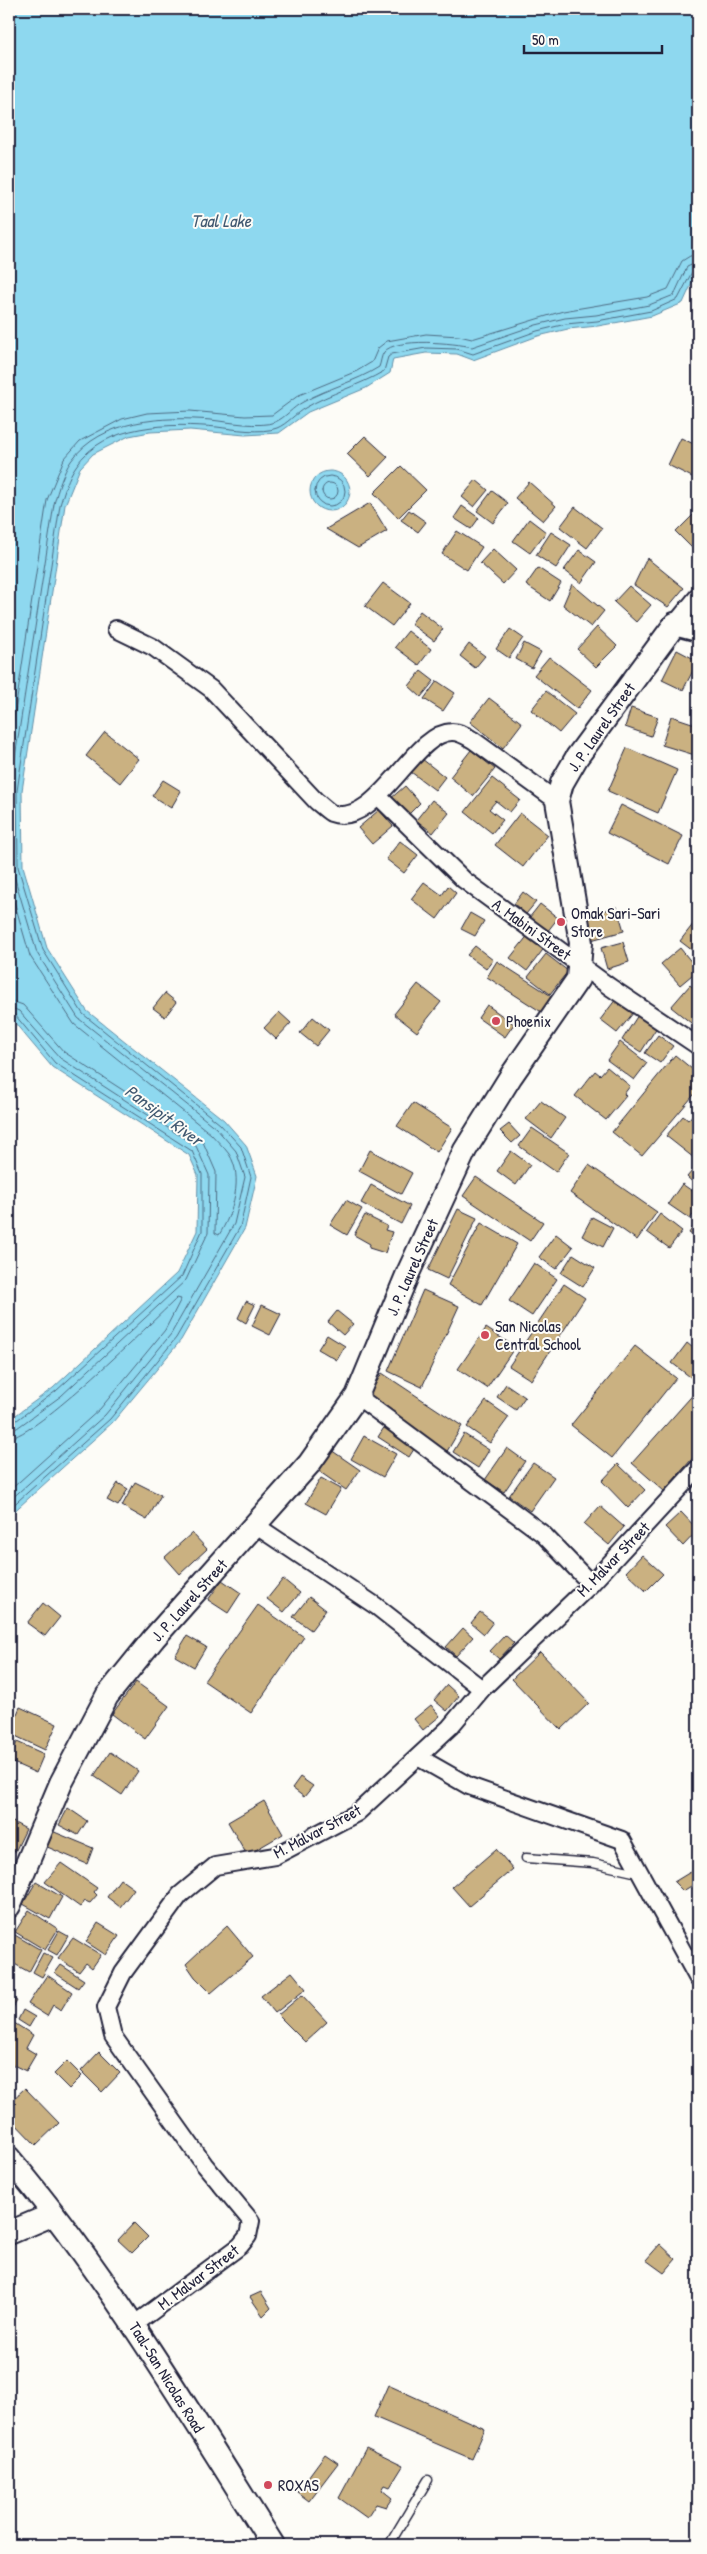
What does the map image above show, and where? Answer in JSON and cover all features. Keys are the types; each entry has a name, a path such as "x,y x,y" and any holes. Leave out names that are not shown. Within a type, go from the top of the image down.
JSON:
{"main road":[{"path":"675,624 698,630"},
{"name":"J. P. Laurel Street","path":"9,1906 61,1783 107,1696 154,1638 309,1464 357,1396 408,1273 465,1150 511,1076 578,979 581,964 581,943 557,801 562,782 578,757 675,624"},
{"path":"9,2158 54,2214 9,2234"},
{"name":"Taal-San Nicolas Road","path":"54,2214 135,2324 273,2545"}],"street":[{"name":"J. P. Laurel Street","path":"675,624 698,596"},
{"path":"116,629 152,647 211,690 316,801 331,812 345,814 363,808 378,796 429,742 450,732 462,733 557,801"},
{"name":"A. Mabini Street","path":"378,796 464,880 610,987 698,1046"},
{"path":"357,1396 543,1534 591,1584"},
{"name":"M. Malvar Street","path":"135,2324 240,2246 248,2236 250,2221 204,2164 113,2036 106,2007 118,1981 180,1895 214,1866 275,1856 357,1813 450,1727 482,1688 591,1584 698,1468"},
{"path":"256,1525 376,1606 482,1688"},
{"path":"418,1757 469,1786 622,1840 698,1978"}],"lane":[{"path":"526,1858 592,1863 640,1873"},
{"path":"389,2545 428,2480"}],"water":[{"name":"Taal Lake","path":"9,9 698,9 698,270 683,303 652,316 598,326 568,329 538,336 473,360 457,354 426,353 393,359 390,373 366,388 308,412 279,433 245,435 190,430 150,432 129,436 93,454 80,468 65,505 22,791 23,866 47,948 87,1011 224,1120 246,1145 257,1176 245,1228 181,1340 113,1422 9,1516 9,1420 53,1388 177,1273 197,1231 198,1175 189,1155 52,1067 9,1016"},
{"path":"330,471 344,477 350,491 344,505 330,511 316,505 310,491 316,477"}],"building":[{"path":"365,436 388,457 370,476 347,454"},
{"path":"681,438 698,446 698,480 668,465"},
{"path":"401,466 426,490 398,518 374,493"},
{"path":"476,480 488,490 474,507 462,497"},
{"path":"529,482 556,506 543,521 515,498"},
{"path":"492,491 508,503 493,523 477,511"},
{"path":"370,503 387,531 358,548 326,529"},
{"path":"462,506 479,518 471,529 454,518"},
{"path":"575,507 602,528 587,548 560,527"},
{"path":"409,510 426,522 418,532 401,520"},
{"path":"693,515 698,520 697,553 676,532"},
{"path":"529,519 546,532 530,553 513,541"},
{"path":"457,531 482,547 467,570 442,554"},
{"path":"551,532 571,545 556,568 536,555"},
{"path":"493,549 516,570 503,584 480,563"},
{"path":"579,550 596,562 581,583 564,570"},
{"path":"647,558 684,588 668,607 634,585"},
{"path":"538,568 561,583 550,601 526,585"},
{"path":"383,583 410,603 392,626 365,606"},
{"path":"572,584 604,611 591,627 563,605"},
{"path":"629,586 651,605 636,622 614,602"},
{"path":"420,611 443,629 434,641 411,624"},
{"path":"597,627 617,646 596,667 577,649"},
{"path":"510,629 523,638 509,658 496,649"},
{"path":"408,631 431,649 419,665 395,647"},
{"path":"524,643 541,652 532,668 516,659"},
{"path":"469,644 485,656 475,668 460,656"},
{"path":"677,650 698,661 683,690 662,680"},
{"path":"549,657 592,690 577,709 534,675"},
{"path":"421,671 434,681 421,697 409,686"},
{"path":"437,681 455,693 443,711 424,699"},
{"path":"546,691 575,714 559,733 531,710"},
{"path":"489,698 522,723 503,748 470,722"},
{"path":"631,708 658,717 651,736 625,727"},
{"path":"671,716 698,725 698,756 662,745"},
{"path":"105,732 139,759 120,783 86,756"},
{"path":"627,748 677,770 658,813 608,791"},
{"path":"471,750 495,769 473,796 450,777"},
{"path":"422,759 445,777 435,790 411,772"},
{"path":"492,778 520,800 510,812 496,801 489,809 503,820 492,833 465,812"},
{"path":"163,780 181,791 171,808 152,796"},
{"path":"405,786 420,803 405,818 389,800"},
{"path":"432,800 449,813 433,833 416,820"},
{"path":"621,805 683,836 669,864 607,833"},
{"path":"379,810 393,826 372,844 358,828"},
{"path":"520,813 548,835 523,867 495,845"},
{"path":"400,841 418,855 404,873 386,859"},
{"path":"424,882 442,895 448,886 456,893 437,919 411,899"},
{"path":"523,892 536,902 526,914 514,904"},
{"path":"540,904 558,918 547,932 529,918"},
{"path":"617,907 624,931 591,940 585,916"},
{"path":"470,913 484,921 475,936 461,929"},
{"path":"698,918 698,953 697,954 680,941"},
{"path":"529,934 545,947 527,971 510,958"},
{"path":"623,942 629,962 607,969 601,948"},
{"path":"475,946 493,960 486,969 467,955"},
{"path":"680,948 698,970 680,985 661,964"},
{"path":"546,954 568,971 550,994 528,977"},
{"path":"497,961 553,997 543,1013 487,977"},
{"path":"418,984 441,1002 417,1032 394,1014"},
{"path":"690,985 698,992 698,1024 696,1027 671,1007"},
{"path":"165,993 176,1002 165,1017 153,1008"},
{"path":"616,999 634,1012 617,1033 600,1020"},
{"name":"Phoenix","path":"487,1005 514,1024 505,1037 478,1018"},
{"path":"279,1012 291,1023 276,1039 264,1028"},
{"path":"640,1012 659,1024 641,1052 622,1040"},
{"path":"313,1017 329,1030 316,1046 300,1033"},
{"path":"658,1035 673,1046 660,1063 645,1053"},
{"path":"620,1042 647,1063 634,1080 607,1060"},
{"path":"675,1055 698,1074 698,1090 642,1156 612,1132"},
{"path":"607,1067 630,1086 624,1094 626,1096 606,1120 575,1096 595,1071 600,1075"},
{"path":"541,1101 565,1118 551,1138 526,1119"},
{"path":"413,1103 452,1128 437,1152 397,1126"},
{"path":"698,1109 698,1153 694,1158 666,1136 683,1116 688,1120"},
{"path":"509,1124 520,1136 512,1143 500,1131"},
{"path":"532,1128 569,1153 556,1172 519,1146"},
{"path":"370,1150 412,1173 401,1194 359,1171"},
{"path":"511,1151 530,1165 516,1185 497,1171"},
{"path":"698,1164 698,1187 687,1177"},
{"path":"589,1165 657,1212 637,1240 570,1193"},
{"path":"476,1177 543,1222 530,1241 463,1196"},
{"path":"682,1184 698,1195 698,1207 690,1219 668,1204"},
{"path":"371,1185 410,1206 401,1224 361,1203"},
{"path":"346,1200 362,1209 347,1235 330,1225"},
{"path":"458,1209 477,1218 447,1279 428,1270"},
{"path":"660,1214 682,1231 669,1248 647,1232"},
{"path":"365,1215 387,1226 385,1230 392,1232 385,1253 369,1248 370,1244 354,1235"},
{"path":"592,1217 613,1228 603,1247 582,1236"},
{"path":"698,1220 698,1239 689,1233"},
{"path":"481,1223 517,1244 482,1305 448,1285"},
{"path":"556,1234 573,1247 556,1269 539,1257"},
{"path":"573,1254 595,1268 583,1287 561,1273"},
{"path":"534,1263 557,1279 532,1316 509,1301"},
{"path":"564,1284 585,1298 531,1380 509,1366"},
{"path":"423,1290 459,1306 422,1387 388,1371"},
{"path":"246,1301 255,1305 246,1323 238,1318"},
{"path":"262,1305 281,1314 270,1335 252,1326"},
{"path":"337,1311 353,1324 343,1335 328,1322"},
{"path":"486,1328 515,1347 487,1388 458,1369"},
{"path":"327,1335 345,1346 337,1360 318,1349"},
{"path":"687,1343 698,1352 698,1383 672,1363"},
{"path":"635,1346 676,1378 612,1458 571,1425"},
{"path":"382,1373 462,1426 446,1453 369,1395"},
{"path":"506,1384 525,1397 516,1410 497,1397"},
{"path":"698,1389 698,1452 664,1491 632,1463"},
{"path":"486,1401 509,1417 490,1443 467,1427"},
{"path":"385,1426 416,1446 409,1457 378,1437"},
{"path":"464,1434 489,1450 478,1468 453,1452"},
{"path":"364,1436 396,1454 383,1477 351,1459"},
{"path":"507,1448 525,1461 504,1492 485,1480"},
{"path":"331,1450 360,1470 346,1490 317,1470"},
{"path":"533,1463 554,1477 530,1511 509,1496"},
{"path":"618,1464 645,1490 628,1508 602,1481"},
{"path":"321,1478 341,1489 326,1514 306,1503"},
{"path":"135,1482 161,1495 147,1520 122,1506"},
{"path":"118,1483 128,1489 118,1506 107,1500"},
{"path":"600,1506 624,1527 609,1545 584,1524"},
{"path":"681,1512 698,1530 683,1546 665,1527"},
{"path":"192,1533 207,1549 180,1574 165,1557"},
{"path":"642,1555 663,1574 646,1591 626,1572"},
{"path":"283,1579 300,1593 284,1612 267,1599"},
{"path":"222,1580 241,1593 228,1613 208,1600"},
{"path":"309,1597 326,1610 311,1630 293,1617"},
{"path":"43,1603 60,1617 45,1636 27,1623"},
{"path":"258,1605 304,1637 251,1713 204,1681"},
{"path":"480,1612 493,1622 484,1634 471,1623"},
{"path":"463,1628 473,1637 456,1656 446,1647"},
{"path":"505,1635 514,1643 499,1659 490,1651"},
{"path":"187,1636 206,1647 194,1667 175,1656"},
{"path":"540,1652 589,1703 561,1730 512,1679"},
{"path":"136,1682 169,1706 145,1739 112,1714"},
{"path":"447,1685 459,1696 447,1711 434,1700"},
{"path":"431,1705 440,1716 423,1730 414,1719"},
{"path":"20,1707 57,1724 45,1750 9,1733"},
{"path":"17,1742 44,1754 36,1773 9,1761"},
{"path":"110,1752 138,1771 122,1795 94,1776"},
{"path":"300,1777 313,1786 304,1797 292,1788"},
{"path":"264,1801 283,1834 247,1855 228,1822"},
{"path":"68,1808 87,1821 78,1835 59,1825"},
{"path":"9,1820 26,1829 15,1852 9,1849"},
{"path":"52,1831 93,1848 87,1864 45,1846"},
{"path":"496,1849 513,1869 469,1906 452,1887"},
{"path":"61,1863 97,1888 94,1892 97,1895 90,1903 85,1901 80,1907 45,1882"},
{"path":"692,1871 698,1882 683,1891 674,1882"},
{"path":"120,1879 134,1889 120,1907 107,1897"},
{"path":"36,1882 62,1897 50,1919 23,1904"},
{"path":"29,1910 58,1929 45,1950 15,1932"},
{"path":"98,1923 119,1936 106,1955 86,1942"},
{"path":"227,1926 253,1957 211,1993 195,1977 186,1964"},
{"path":"59,1931 68,1936 57,1955 48,1950"},
{"path":"13,1934 41,1950 29,1972 9,1961 9,1942"},
{"path":"73,1938 101,1955 92,1968 86,1963 79,1972 58,1958"},
{"path":"43,1953 53,1958 42,1977 33,1972"},
{"path":"61,1965 84,1980 78,1988 55,1973"},
{"path":"292,1972 306,1989 275,2013 261,1996"},
{"path":"47,1975 72,1992 61,2010 53,2005 47,2016 28,2004"},
{"path":"302,1995 327,2022 305,2042 278,2015"},
{"path":"9,1996 17,2001 9,2014"},
{"path":"23,2010 35,2017 29,2027 18,2020"},
{"path":"11,2021 33,2035 26,2048 36,2054 26,2071 9,2063"},
{"path":"99,2052 120,2073 102,2092 81,2071"},
{"path":"67,2061 82,2076 69,2089 54,2074"},
{"path":"25,2088 59,2123 36,2145 9,2117 9,2103"},
{"path":"134,2223 148,2237 132,2253 118,2240"},
{"path":"660,2244 676,2259 664,2273 646,2260"},
{"path":"261,2292 271,2308 263,2316 250,2297"},
{"path":"388,2385 485,2429 472,2459 374,2417"},
{"path":"366,2448 403,2466 390,2487 385,2485 382,2490 392,2498 386,2507 376,2504 367,2518 339,2498"},
{"path":"325,2454 338,2463 309,2501 297,2492"}],"place":[{"name":"Omak Sari-Sari Store","path":"561,922"},
{"name":"Phoenix","path":"496,1021"},
{"name":"San Nicolas Central School","path":"485,1335"},
{"name":"ROXAS","path":"268,2485"}],"water label":[{"name":"Pansipit River","path":"164,1115"}]}
